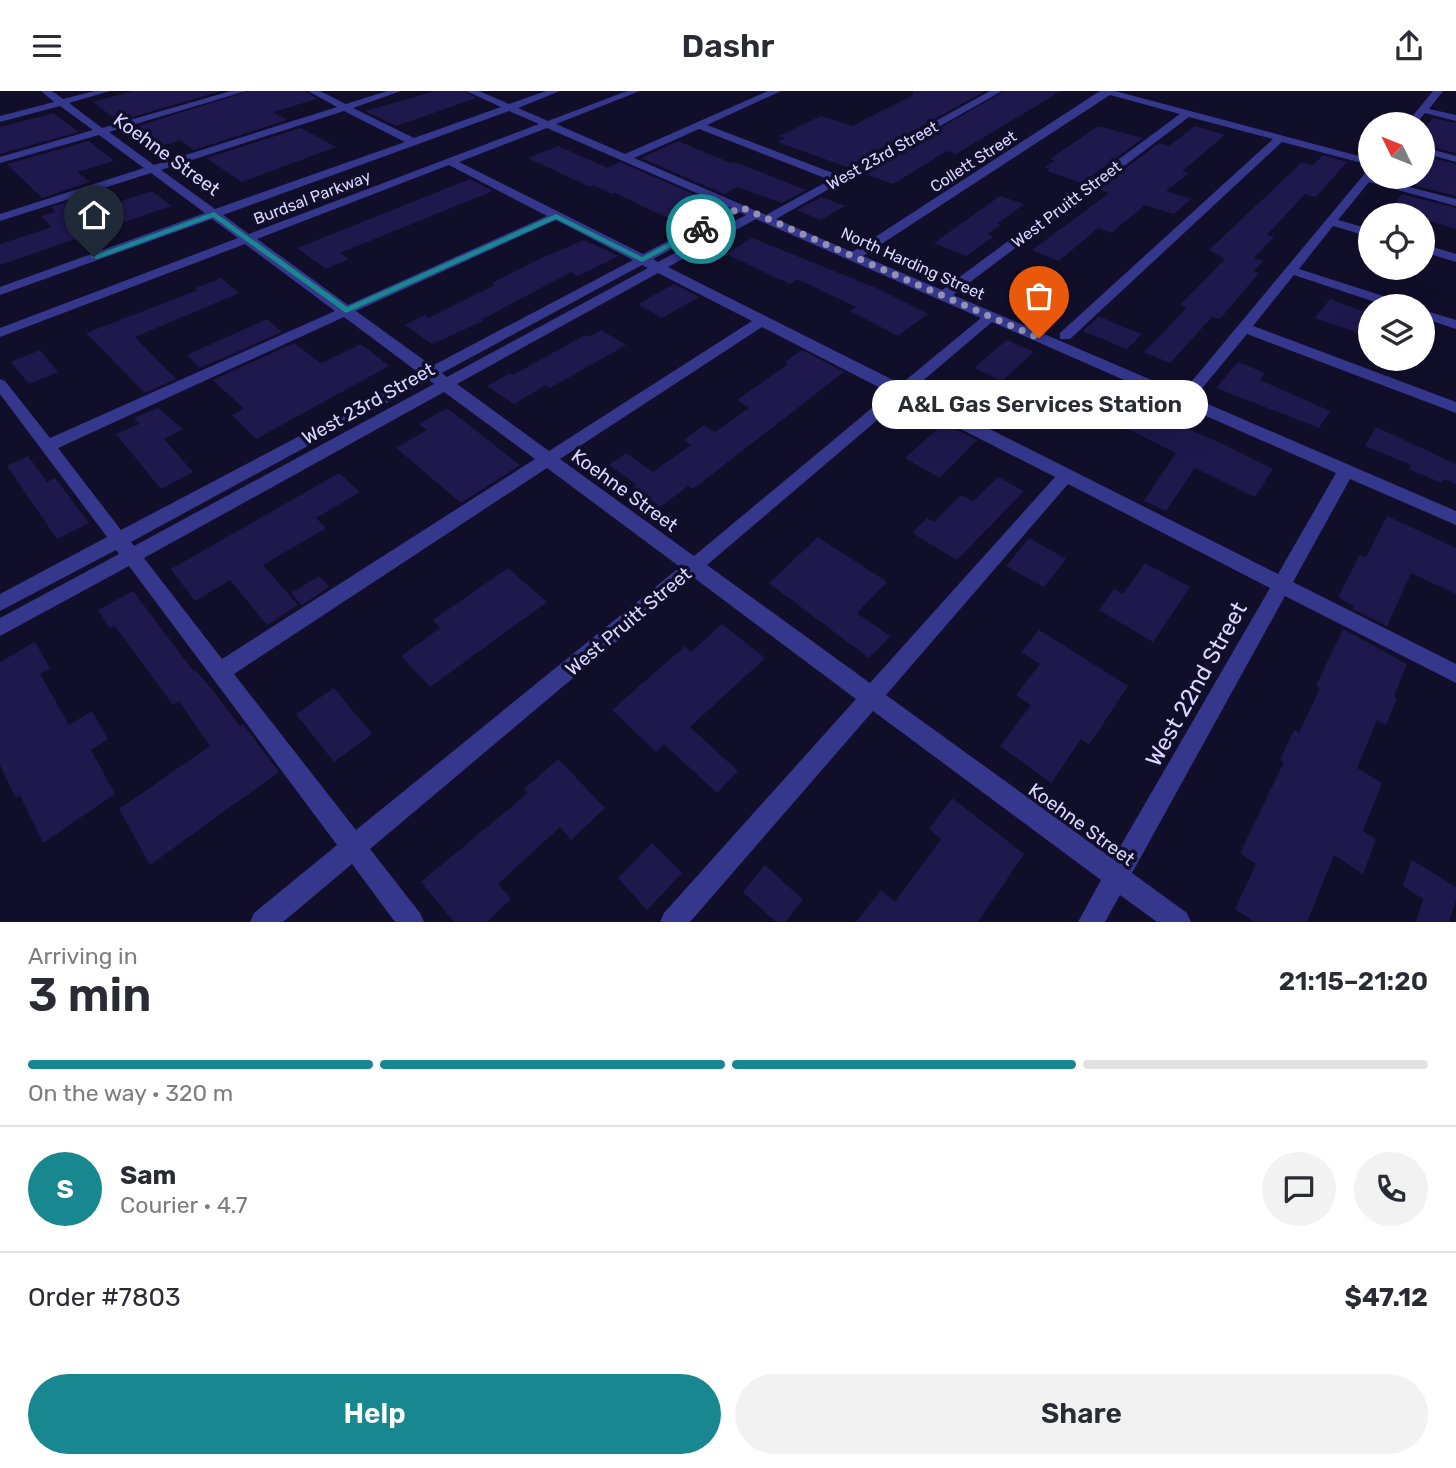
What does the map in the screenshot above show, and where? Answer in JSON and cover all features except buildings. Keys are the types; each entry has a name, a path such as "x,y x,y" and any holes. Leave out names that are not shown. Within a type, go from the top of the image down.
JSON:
{"street":[{"path":"0,112 81,91"},
{"path":"0,118 54,97 105,91"},
{"path":"0,160 241,91"},
{"path":"313,91 414,142"},
{"path":"341,105 372,91"},
{"path":"0,208 147,166 341,105 396,91"},
{"name":"North Harding Street","path":"471,91 1456,518"},
{"name":"Burdsal Parkway","path":"0,291 555,91"},
{"name":"Burdsal Parkway","path":"0,333 635,91"},
{"name":"West 23rd Street","path":"0,603 126,548 446,384 658,268 838,179 997,91"},
{"path":"1107,91 1358,159"},
{"name":"Collett Street","path":"854,256 1107,91"},
{"path":"1438,91 1423,110 1456,118"},
{"path":"625,158 770,92"},
{"name":"Koehne Street","path":"54,97 1178,922"},
{"name":"West Pruitt Street","path":"943,296 1188,113"},
{"path":"700,126 838,179"},
{"path":"1065,336 1280,138"},
{"path":"1435,153 1456,159"},
{"path":"449,161 1456,674"},
{"path":"0,218 147,166"},
{"path":"1184,401 1358,188"},
{"path":"1410,189 1456,203"},
{"name":"West 23rd Street","path":"0,628 126,548 431,373 741,207"},
{"path":"47,446 556,216"},
{"path":"1331,222 1358,230"},
{"path":"1435,252 1456,258"},
{"path":"1292,270 1363,294"},
{"name":"West Pruitt Street","path":"262,922 694,566 990,317"},
{"path":"1435,318 1456,325"},
{"path":"221,671 763,320"},
{"path":"1244,328 1456,408"},
{"path":"0,384 411,922"},
{"name":"West 22nd Street","path":"1091,922 1346,471"},
{"path":"673,922 1066,476"}],"way so far":[{"path":"701,229 741,207 1039,338"}],"place":[{"name":"A&L Gas Services Station","path":"1039,338"}],"route":[{"path":"94,257 214,214 346,310 556,216 642,260 701,229"}]}
